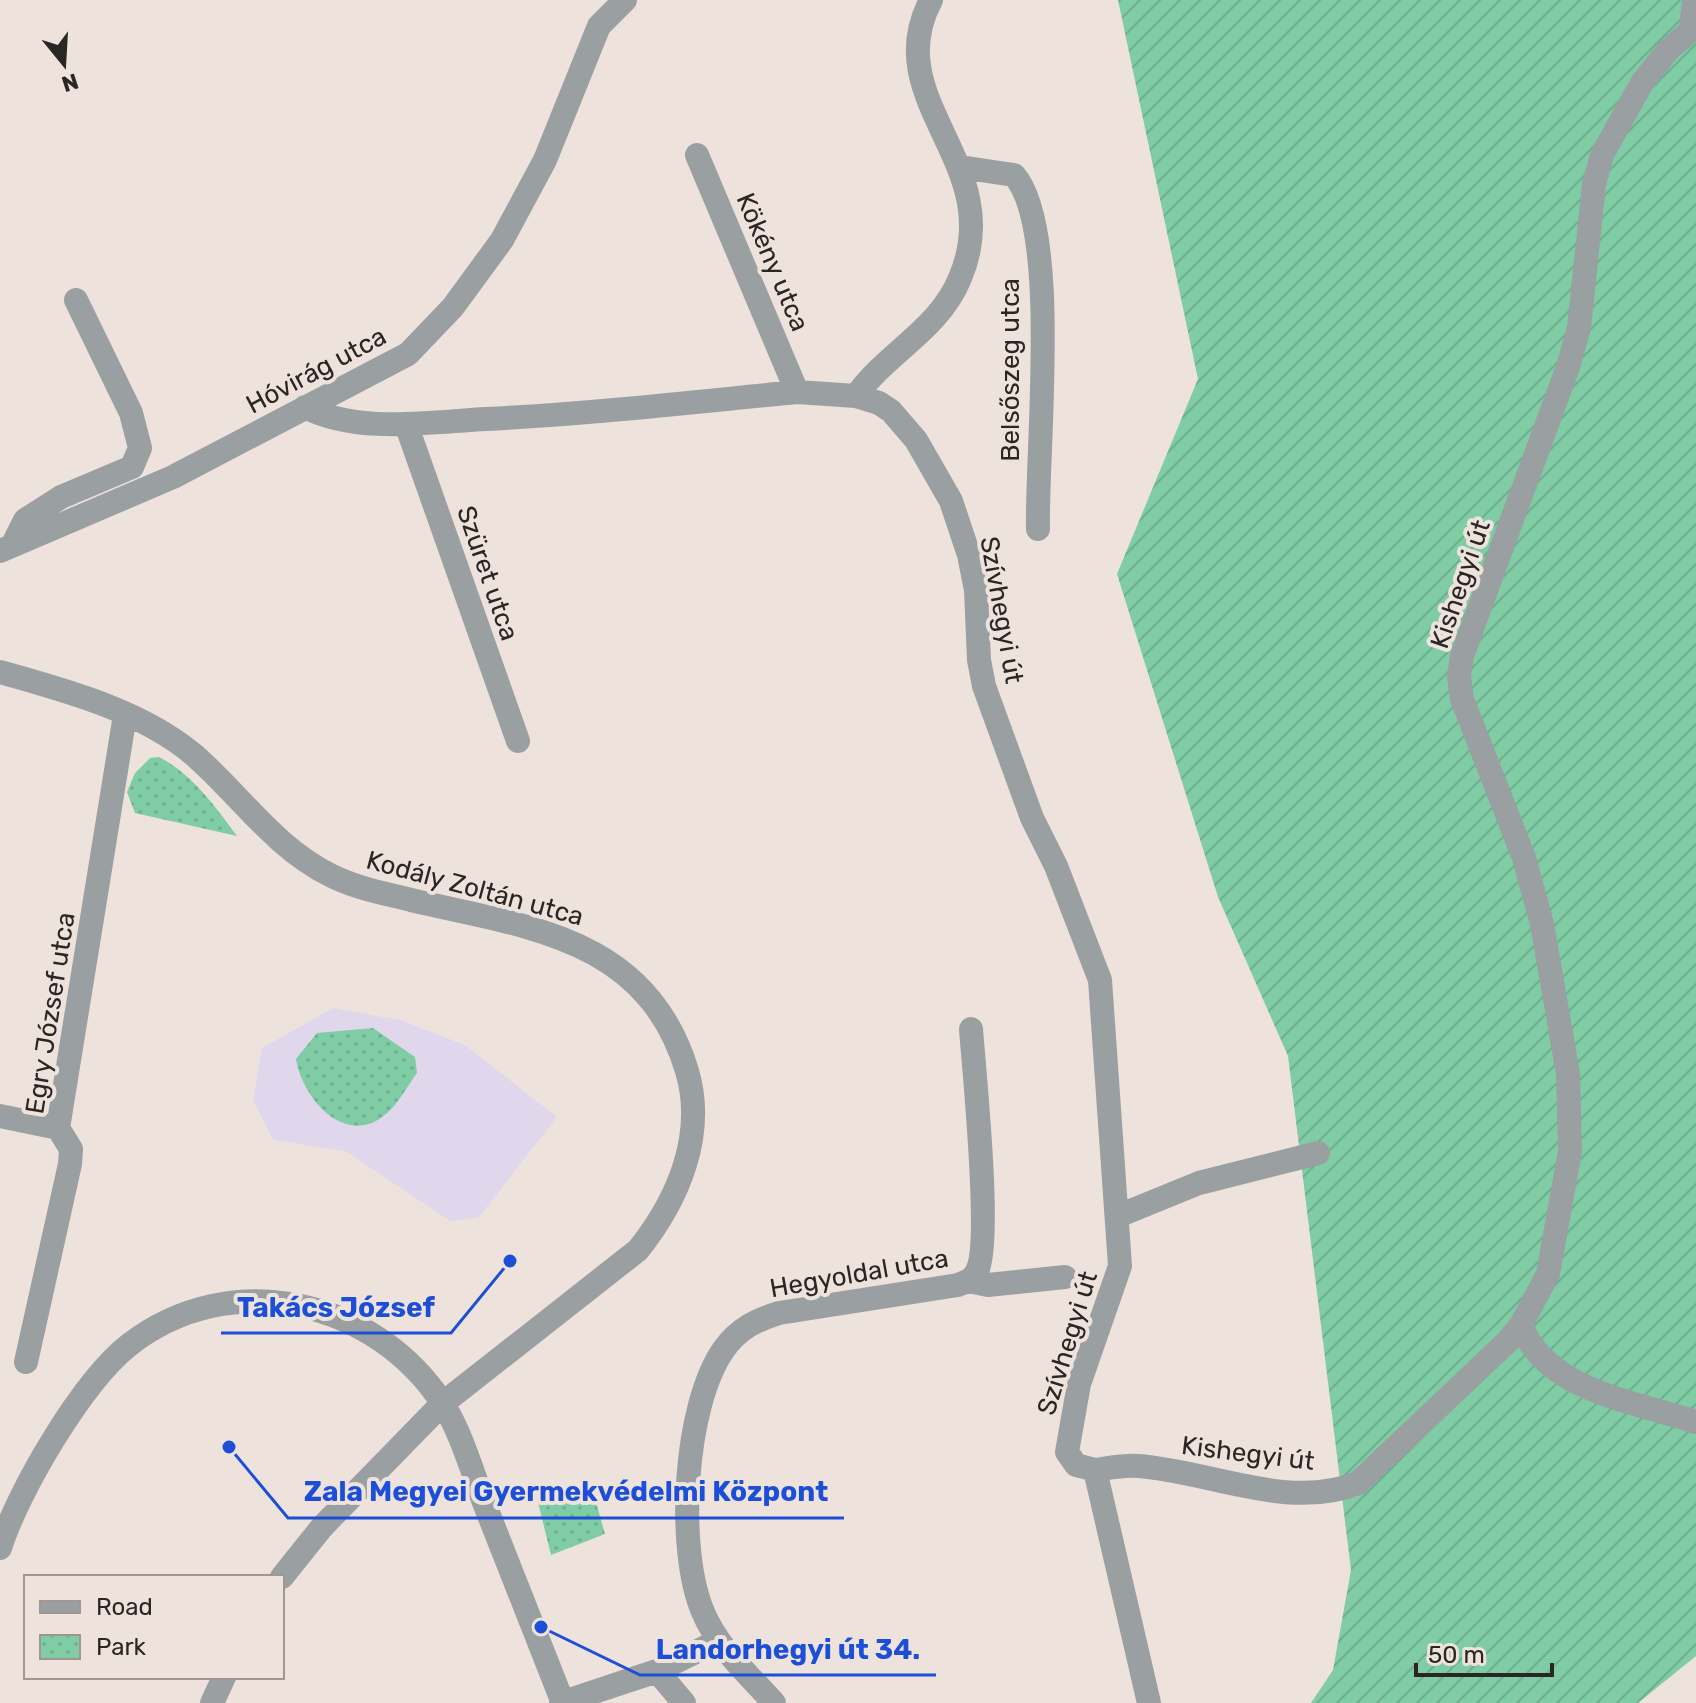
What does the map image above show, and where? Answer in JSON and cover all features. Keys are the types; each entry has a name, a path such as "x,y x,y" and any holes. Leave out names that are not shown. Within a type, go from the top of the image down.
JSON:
{"street":[{"name":"Hóvirág utca","path":"7,548 173,477 408,354 431,332 487,263 545,160 599,26 625,0"},
{"name":"Belsőszeg utca","path":"856,396 870,376 921,333 953,294 972,235 971,202 960,167 917,65 917,32 931,0"},
{"path":"1693,26 1694,0"},
{"name":"Kishegyi út","path":"1095,1470 1138,1466 1268,1489 1311,1493 1343,1489 1370,1475 1521,1325 1548,1274 1570,1151 1568,1074 1534,889 1468,719 1459,677 1462,656 1568,367 1579,328 1594,184 1602,155 1642,83 1693,26"},
{"name":"Kökény utca","path":"697,155 797,392"},
{"name":"Belsőszeg utca","path":"960,167 1014,175 1025,190 1030,210 1043,314 1038,529"},
{"path":"7,548 25,520 61,497 132,467 140,448 131,413 76,300"},
{"name":"Szívhegyi út","path":"305,407 326,418 406,424 550,416 797,392 856,396 879,403 891,411 916,440 951,501 969,555 984,686 1026,803 1056,866 1100,980 1120,1266 1079,1384 1067,1452 1076,1465 1095,1470"},
{"name":"Szüret utca","path":"406,424 518,741"},
{"name":"Kodály Zoltán utca","path":"0,672 125,715 177,742 271,834 330,875 362,888 539,930 597,952 626,971 649,997 682,1055 691,1087 689,1149 678,1188 663,1219 638,1250 442,1404 322,1527 284,1575"},
{"name":"Egry József utca","path":"26,1362 70,1164 71,1149 58,1128 125,715"},
{"name":"Hegyoldal utca","path":"969,1281 978,1270 982,1226 971,1029"},
{"path":"0,1116 58,1128"},
{"path":"1118,1216 1199,1183 1318,1153"},
{"name":"Hegyoldal utca","path":"774,1703 718,1641 701,1608 693,1574 688,1495 695,1421 701,1397 724,1349 753,1321 779,1313 969,1281 988,1285 1065,1277"},
{"path":"1,1533 37,1471 103,1371 129,1345 156,1329 203,1309 250,1300 282,1300 314,1308 369,1334 395,1352 442,1404 562,1703 657,1671 718,1641"},
{"path":"1521,1325 1533,1350 1555,1369 1585,1385 1696,1422"},
{"path":"1095,1470 1149,1703"},
{"path":"657,1671 684,1703"},
{"path":"212,1703 223,1679"}],"shaded area":[{"path":"333,1008 400,1020 465,1045 557,1117 479,1217 450,1221 345,1151 273,1140 253,1100 262,1048"}],"green space":[{"path":"1118,0 1696,0 1696,1656 1638,1703 1311,1703 1333,1670 1351,1570 1288,1056 1218,897 1117,574 1198,379"},
{"path":"159,757 193,782 237,836 135,813 127,792 135,773 150,758"},
{"path":"373,1028 415,1057 417,1073 387,1113 372,1123 356,1126 328,1114 317,1103 307,1089 296,1059 317,1033"},
{"path":"590,1481 605,1534 551,1555 537,1498"}],"place":[{"name":"Takács József","path":"510,1261"},
{"name":"Zala Megyei Gyermekvédelmi Központ","path":"229,1447"},
{"name":"Landorhegyi út 34.","path":"541,1627"}]}
